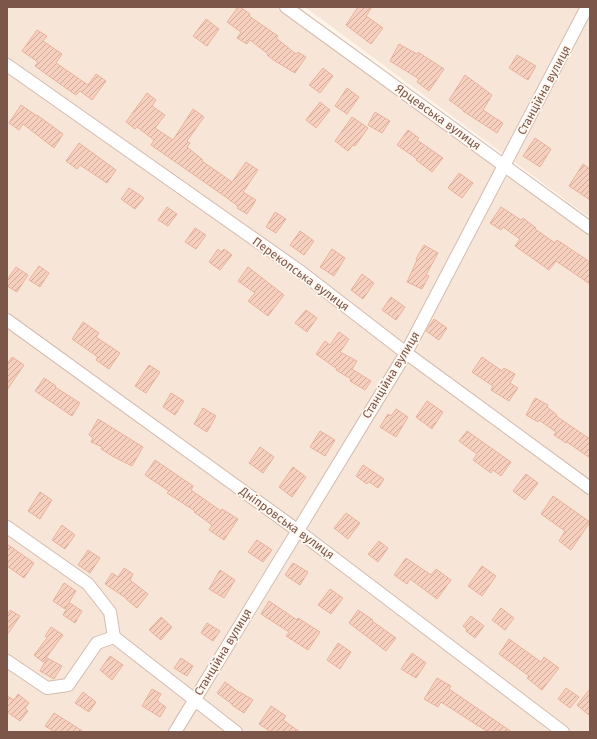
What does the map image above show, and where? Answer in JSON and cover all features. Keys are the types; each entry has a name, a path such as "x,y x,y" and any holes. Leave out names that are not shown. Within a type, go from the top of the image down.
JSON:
{"street":[{"name":"Ярцевська вулиця","path":"286,7 590,228"},
{"name":"Станційна вулиця","path":"175,732 406,353 587,7"},
{"name":"Перекопська вулиця","path":"7,65 301,272 406,353 590,488"},
{"name":"Дніпровська вулиця","path":"7,320 297,530 563,732"},
{"path":"7,527 88,584 110,612 114,637 236,732"},
{"path":"7,661 47,688 68,685 97,643 114,637"}],"shaded area":[{"path":"7,7 278,7 590,236 590,732 7,732"},
{"path":"305,7 590,7 590,218"}],"building":[{"path":"238,7 250,14 249,16 278,36 276,38 296,54 298,52 306,57 295,73 275,61 250,40 247,44 237,38 241,32 227,22"},
{"path":"358,7 372,7 366,16 383,28 371,44 346,25"},
{"path":"206,19 219,29 207,46 193,36"},
{"path":"37,30 47,36 43,41 62,54 56,63 88,85 96,74 106,81 92,100 80,91 76,95 60,84 35,66 38,62 22,51"},
{"path":"399,44 417,54 418,52 444,69 429,91 417,82 419,79 390,61"},
{"path":"517,55 536,66 528,80 509,68"},
{"path":"323,68 333,76 320,93 309,85"},
{"path":"465,75 492,95 483,110 503,123 497,133 449,100"},
{"path":"347,88 359,97 347,114 335,106"},
{"path":"147,93 156,100 152,106 165,115 155,128 173,140 193,109 204,117 187,141 190,143 187,147 203,160 202,161 232,182 246,162 258,170 243,192 256,200 247,214 237,208 238,206 223,195 151,145 154,140 137,127 135,129 126,122"},
{"path":"320,102 330,110 316,128 306,120"},
{"path":"21,105 63,134 54,148 23,124 19,130 9,123"},
{"path":"375,112 390,121 382,133 368,125"},
{"path":"352,117 368,128 355,146 353,145 348,151 335,141"},
{"path":"408,130 419,138 417,140 443,158 432,172 397,145"},
{"path":"535,138 551,149 540,167 523,156"},
{"path":"79,143 116,170 107,183 80,165 77,169 66,161"},
{"path":"583,164 590,169 590,200 569,186"},
{"path":"459,173 473,183 462,198 448,188"},
{"path":"129,188 144,198 135,209 121,199"},
{"path":"167,207 177,214 168,226 158,220"},
{"path":"501,207 521,220 523,218 536,228 535,229 555,243 557,240 590,262 590,284 556,261 549,270 515,246 520,239 503,227 501,230 490,223"},
{"path":"275,212 286,219 276,233 266,227"},
{"path":"195,228 206,235 196,249 185,242"},
{"path":"300,231 314,241 304,255 290,245"},
{"path":"424,245 438,253 426,275 429,276 422,289 407,282 417,260 416,259"},
{"path":"218,249 221,252 224,249 232,255 220,270 209,262"},
{"path":"332,249 345,258 334,276 320,267"},
{"path":"39,266 49,273 40,287 29,280"},
{"path":"16,267 28,275 17,292 7,286 7,280"},
{"path":"248,267 284,295 268,316 248,301 255,293 238,281"},
{"path":"362,274 374,283 363,299 351,290"},
{"path":"391,297 405,307 396,320 382,310"},
{"path":"306,310 317,318 307,332 295,323"},
{"path":"434,319 447,328 439,340 426,331"},
{"path":"83,322 99,333 96,337 120,353 109,369 96,360 98,357 72,339"},
{"path":"339,332 349,339 340,352 357,361 352,369 371,381 365,390 350,381 351,379 336,370 337,369 316,354 325,341 330,345"},
{"path":"12,357 24,365 7,390 7,364"},
{"path":"482,357 502,371 504,368 515,374 510,383 518,388 509,401 491,390 493,386 472,372"},
{"path":"149,365 160,372 146,393 135,386"},
{"path":"44,378 80,403 72,416 35,391"},
{"path":"171,393 184,401 175,415 163,407"},
{"path":"535,398 548,405 547,407 557,415 556,416 590,439 590,458 554,435 556,432 539,420 538,422 526,415"},
{"path":"427,401 443,412 432,429 416,417"},
{"path":"203,408 216,416 207,432 194,424"},
{"path":"396,409 408,417 396,437 380,427 388,414 391,416"},
{"path":"98,419 143,447 132,466 112,456 101,449 102,447 91,442 93,438 89,435"},
{"path":"320,431 335,440 325,456 310,447"},
{"path":"467,431 511,462 501,476 493,470 491,473 473,460 477,454 459,441"},
{"path":"260,447 274,457 263,473 249,463"},
{"path":"155,460 193,486 191,490 221,511 222,509 238,519 224,540 209,530 212,525 194,512 195,511 167,493 169,491 145,475"},
{"path":"363,465 384,479 378,488 369,482 367,484 356,476"},
{"path":"293,467 306,477 292,497 279,487"},
{"path":"526,474 538,483 525,500 513,491"},
{"path":"40,492 52,500 40,519 28,511"},
{"path":"553,496 590,522 571,550 559,541 565,531 541,514"},
{"path":"346,513 360,523 348,539 334,528"},
{"path":"62,525 75,535 65,549 52,540"},
{"path":"257,540 272,550 263,562 248,552"},
{"path":"379,541 388,548 378,562 368,554"},
{"path":"7,544 34,563 24,578 7,566"},
{"path":"88,550 100,558 90,573 78,565"},
{"path":"406,558 431,575 436,569 451,580 437,599 410,579 407,584 394,575"},
{"path":"293,563 308,572 300,585 285,575"},
{"path":"482,566 496,576 482,596 468,586"},
{"path":"124,568 133,574 130,580 148,594 137,608 126,598 105,584 112,573 118,577"},
{"path":"220,570 235,580 224,598 209,589"},
{"path":"64,583 76,591 65,609 53,601"},
{"path":"330,589 343,598 331,614 318,605"},
{"path":"269,601 297,620 298,618 320,632 308,650 286,636 289,632 261,614"},
{"path":"70,603 82,611 75,623 63,615"},
{"path":"501,608 514,618 505,630 492,620"},
{"path":"10,610 20,616 7,635 7,615"},
{"path":"358,610 396,638 386,651 349,623"},
{"path":"471,616 484,626 475,638 466,631 467,629 463,626"},
{"path":"161,617 172,627 161,640 149,630"},
{"path":"207,623 220,631 213,641 201,633"},
{"path":"51,627 63,635 43,662 34,655 47,638 45,636"},
{"path":"509,639 541,662 544,657 559,668 542,690 527,678 529,676 499,654"},
{"path":"338,643 351,652 340,669 327,660"},
{"path":"412,653 426,663 416,678 401,669"},
{"path":"110,656 123,665 112,680 100,670"},
{"path":"47,658 62,666 54,679 40,671"},
{"path":"181,658 193,666 187,676 174,668"},
{"path":"437,678 451,686 449,689 512,732 488,732 441,702 438,707 424,699"},
{"path":"225,682 253,700 244,713 217,693"},
{"path":"566,688 579,697 570,708 558,699"},
{"path":"152,689 161,694 157,701 166,707 160,717 142,706"},
{"path":"590,689 590,716 577,705"},
{"path":"83,692 96,702 89,712 75,703"},
{"path":"18,694 29,703 25,708 28,711 20,721 7,712 7,696 14,700"},
{"path":"271,706 286,716 283,720 300,732 271,732 259,724"},
{"path":"54,713 84,732 55,732 45,726"}]}
